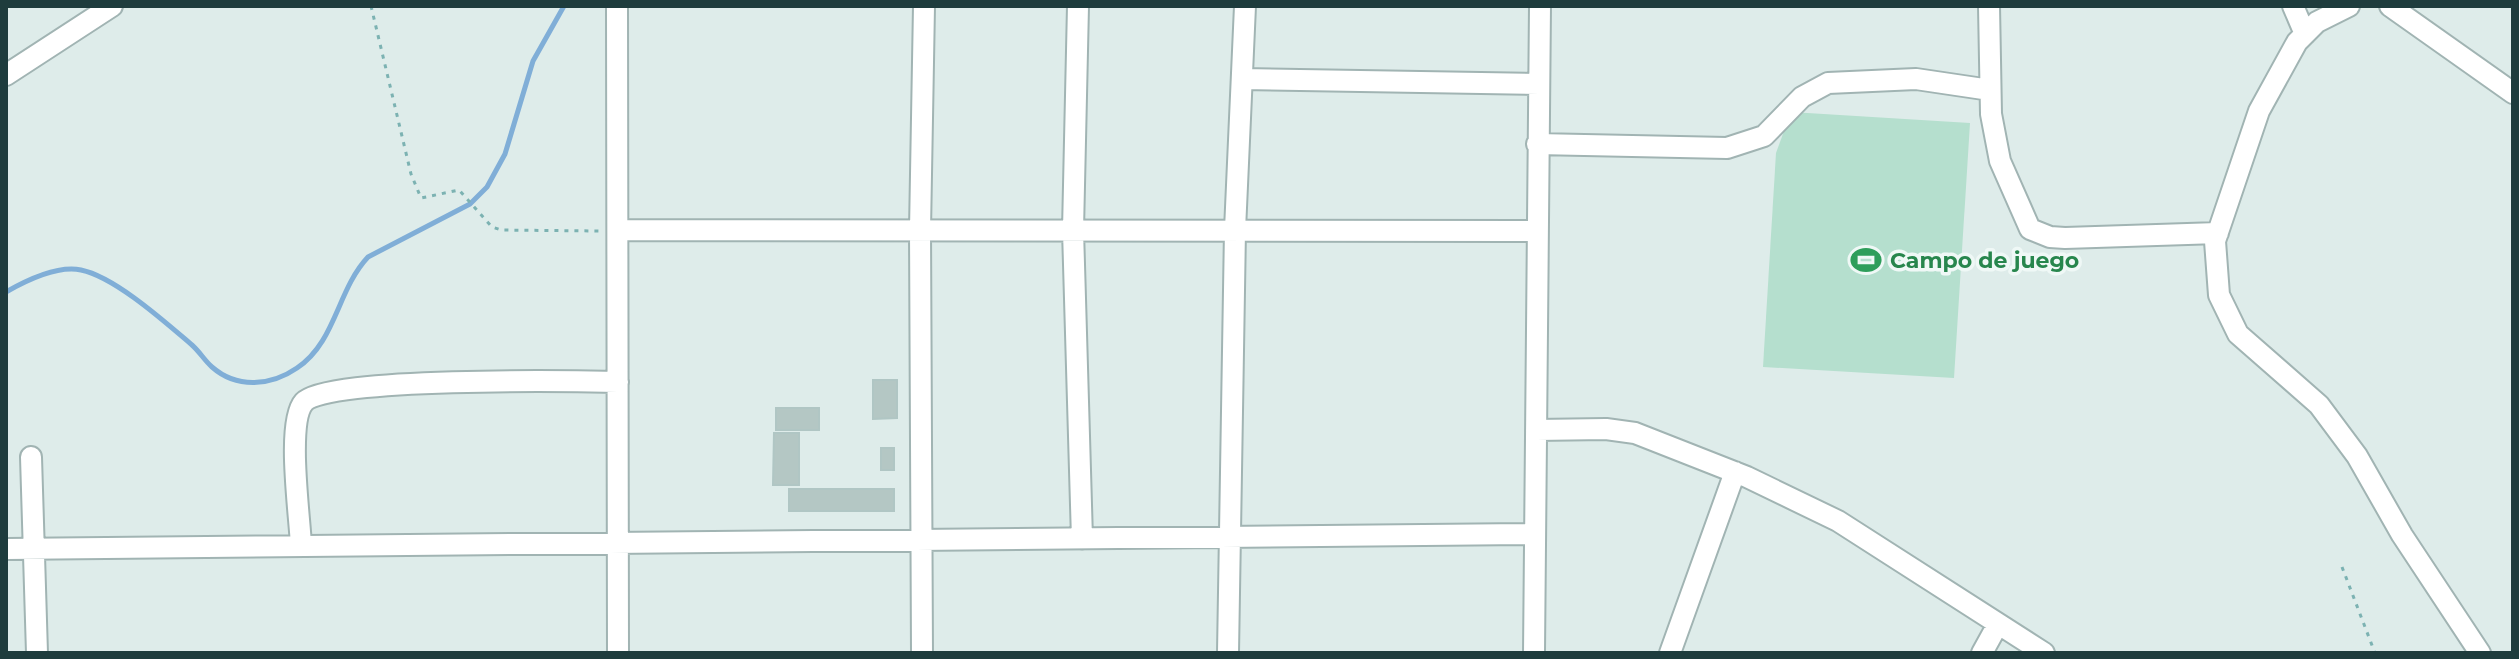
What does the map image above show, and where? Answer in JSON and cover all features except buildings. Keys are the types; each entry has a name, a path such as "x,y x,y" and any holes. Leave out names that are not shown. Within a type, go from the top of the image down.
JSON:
{"street":[{"path":"6,75 112,6"},
{"path":"617,6 618,653"},
{"path":"922,653 920,230 924,6"},
{"path":"1078,6 1073,230 1082,539"},
{"path":"1228,653 1235,230 1245,6"},
{"path":"1534,653 1540,6"},
{"path":"1989,6 1990,90 2000,161 2030,229 2050,237 2065,238 2218,233"},
{"path":"2293,6 2305,34"},
{"path":"2349,6 2317,22 2276,76 2259,111 2218,233 2215,268 2225,313 2238,334 2295,382 2334,425 2480,653"},
{"path":"2390,6 2513,93"},
{"path":"1242,79 1539,84"},
{"path":"1537,144 1727,148 1755,142 1802,97 1828,83 1916,79 1990,90"},
{"path":"619,230 1536,231"},
{"path":"301,546 295,427 305,401 315,395 346,389 525,380 618,382"},
{"path":"1536,430 1606,429 1635,433 1735,472 1838,521 2044,653"},
{"path":"31,457 37,653"},
{"path":"1670,653 1735,472"},
{"path":"6,549 1534,534"},
{"path":"1982,653 1998,624"}],"path":[{"path":"371,6 411,174 421,198 459,190 492,227 501,230 619,230"},
{"path":"2342,567 2375,653"}],"green space":[{"name":"Campo de juego","path":"1791,112 1970,123 1954,378 1763,367 1776,153"}],"waterway":[{"path":"6,292 52,272 81,270 109,281 139,302 222,374 243,382 265,381 287,374 310,357 320,344 349,285 368,257 470,204 487,187 505,154 533,61 564,6"}],"place":[{"name":"Campo de juego","path":"1866,260"}]}
